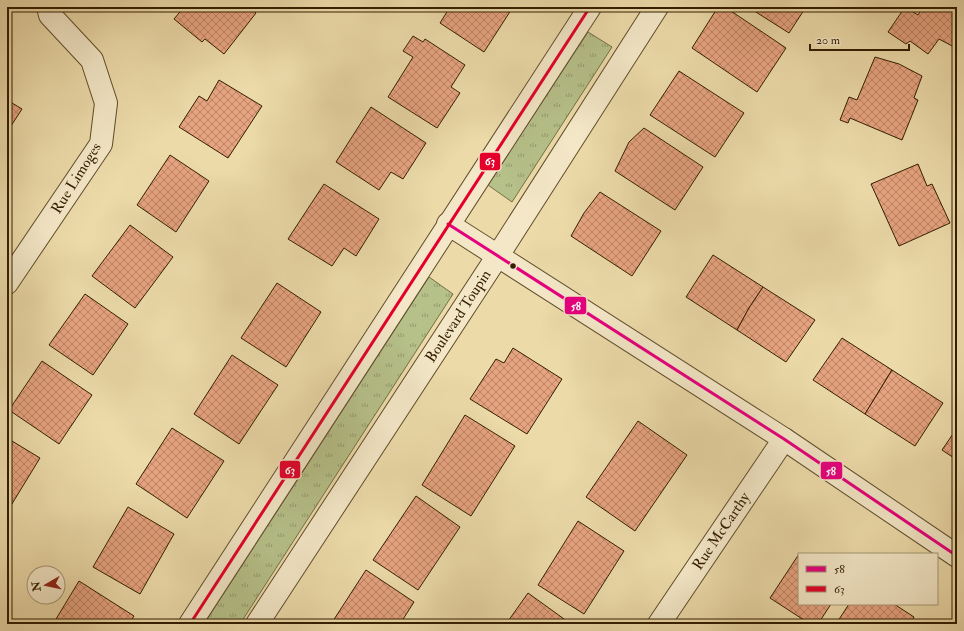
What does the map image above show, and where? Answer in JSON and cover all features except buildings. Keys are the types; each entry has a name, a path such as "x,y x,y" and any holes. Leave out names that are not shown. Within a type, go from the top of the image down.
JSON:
{"street":[{"name":"Rue Limoges","path":"7,283 101,144 106,103 92,60 50,15 48,7"},
{"path":"190,624 590,7"},
{"name":"Boulevard Toupin","path":"257,624 497,256 656,8"},
{"path":"448,224 784,439 957,556"},
{"name":"Rue McCarthy","path":"658,624 784,439"}],"green space":[{"path":"588,32 612,47 512,202 488,185"},
{"path":"429,277 453,294 240,624 204,624"}],"transit line":[{"name":"63","path":"190,624 590,7"},
{"name":"58","path":"448,224 784,439 957,556"}]}
